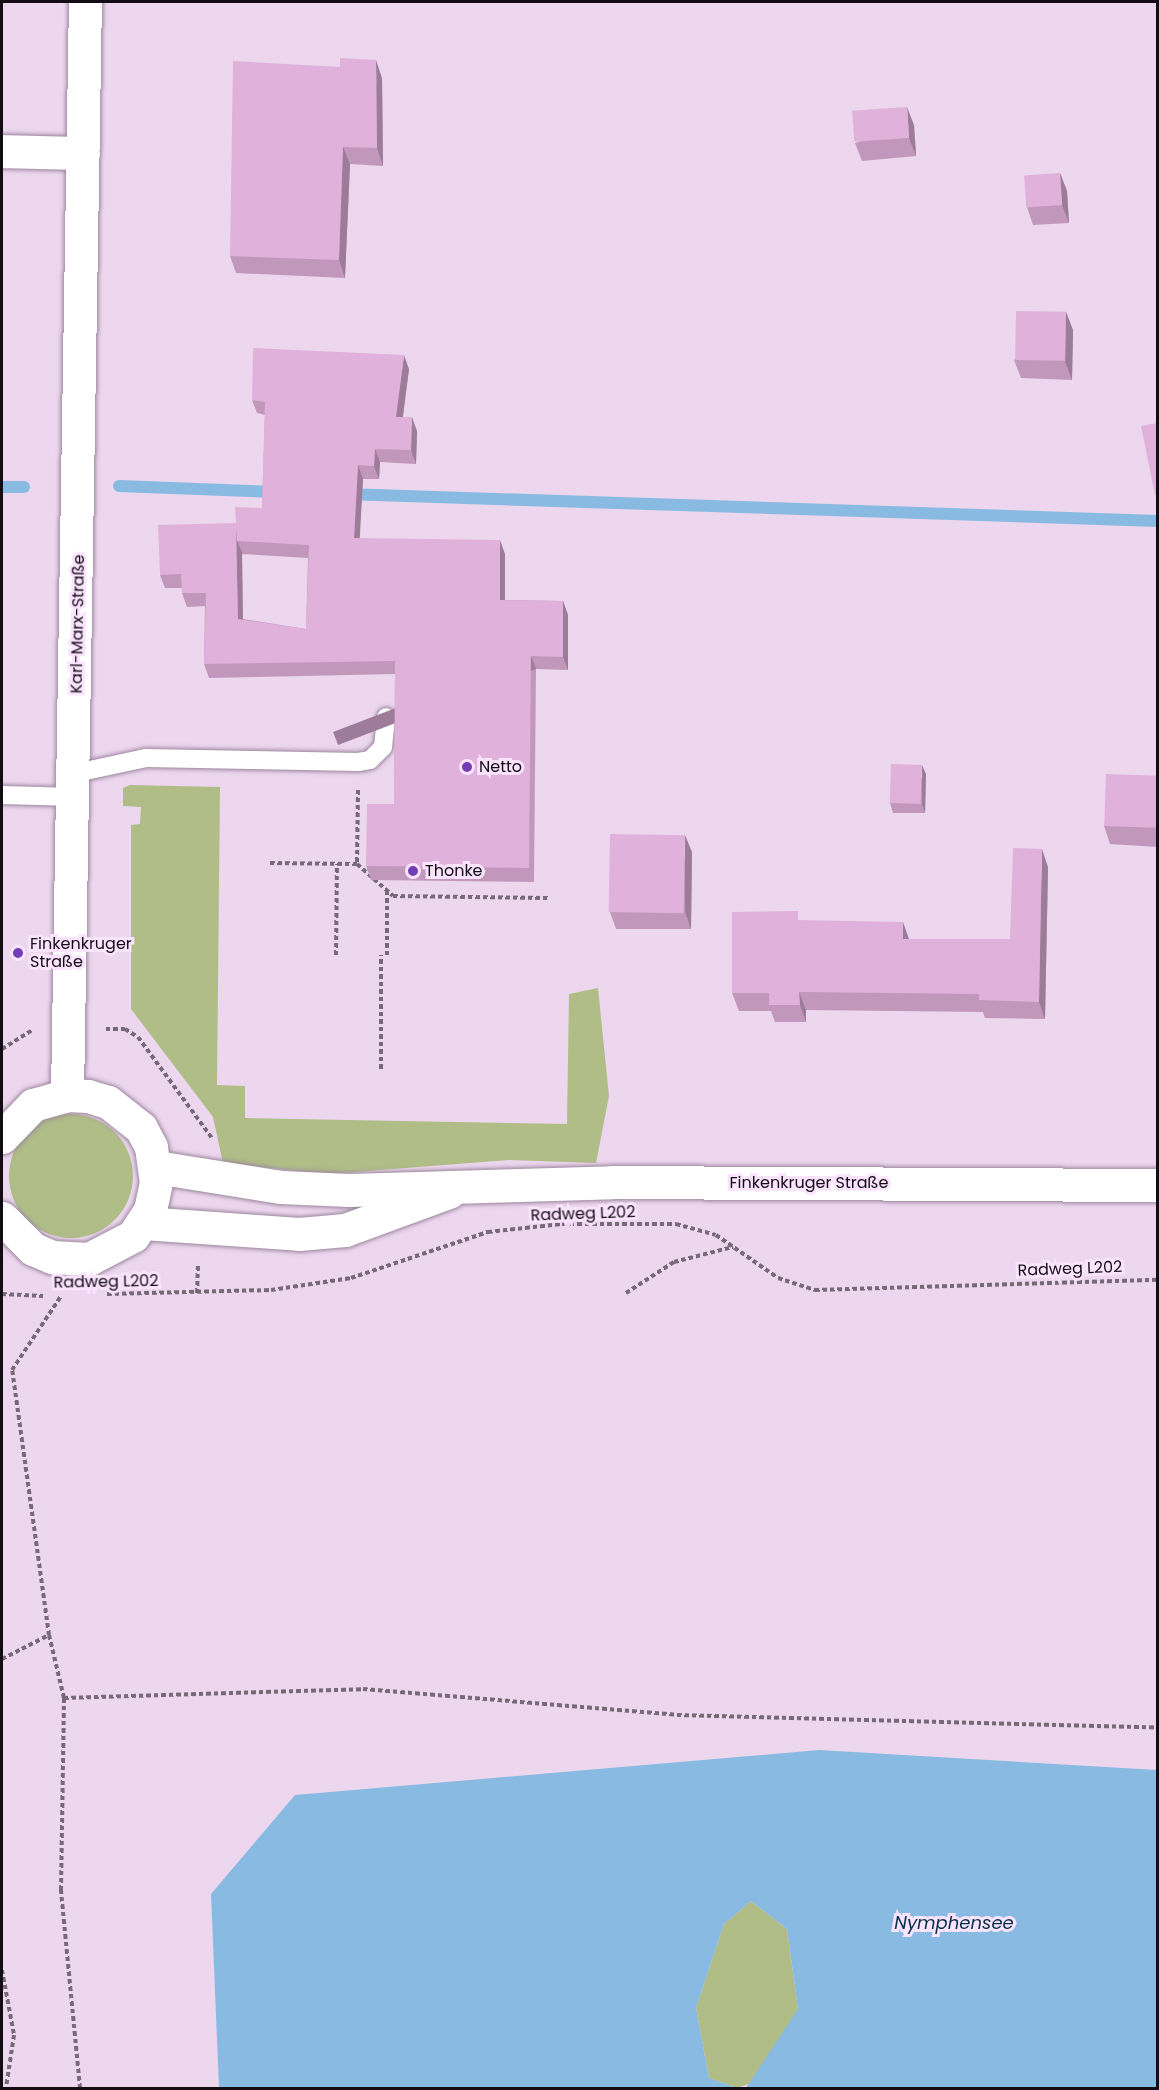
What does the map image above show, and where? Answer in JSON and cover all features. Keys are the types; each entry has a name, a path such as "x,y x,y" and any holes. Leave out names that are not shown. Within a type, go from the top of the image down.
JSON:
{"main road":[{"name":"Karl-Marx-Straße","path":"67,1095 75,785 85,2"},
{"path":"2,151 83,153"},
{"path":"2,1218 33,1249 73,1260 120,1246 143,1223 154,1196 156,1167 141,1128 126,1113 108,1102 67,1095 33,1105 3,1129"},
{"name":"Finkenkruger Straße","path":"156,1167 280,1187 1158,1185"},
{"name":"Finkenkruger Straße","path":"143,1223 299,1234 345,1230 406,1212 460,1186"}],"lane":[{"path":"2,795 75,785 146,758 358,762 370,760 383,747 386,717"}],"path":[{"path":"357,864 358,762"},
{"path":"270,863 357,864 393,896 548,898"},
{"path":"336,955 337,864"},
{"path":"381,1069 387,890"},
{"name":"Radweg L202","path":"94,1294 271,1290 351,1278 488,1232 562,1224 676,1224 716,1236 778,1278 815,1290 1158,1280"},
{"path":"626,1293 674,1262 733,1247"},
{"name":"Radweg L202","path":"2,1294 72,1295"},
{"path":"61,1296 12,1370 49,1635 64,1698 61,1890 80,2088"},
{"path":"2,1659 49,1635"},
{"path":"64,1698 363,1689 677,1714 1158,1728"},
{"path":"2,1970 14,2035 6,2088"}],"green space":[{"path":"130,785 220,787 217,1085 245,1086 245,1118 567,1124 569,994 598,988 609,1096 596,1163 509,1160 328,1174 223,1163 213,1117 131,1009 131,825 140,824 141,807 123,806 123,788"},
{"path":"71,1114 95,1118 115,1132 129,1152 133,1176 129,1200 115,1220 95,1234 71,1238 47,1234 27,1220 13,1200 9,1176 13,1152 27,1132 47,1118"},
{"path":"751,1901 787,1929 798,2009 755,2082 737,2088 709,2078 696,2008 724,1924"}],"water":[{"name":"Nymphensee","path":"819,1750 1157,1770 1157,2088 746,2088 798,2009 787,1929 751,1901 724,1924 696,2008 709,2078 737,2088 219,2088 211,1894 295,1795"}],"building":[{"path":"340,58 376,60 377,148 343,147 339,260 230,256 233,61 340,67"},
{"path":"907,107 909,138 854,142 852,111"},
{"path":"1060,173 1062,205 1026,207 1024,176"},
{"path":"1016,311 1066,312 1065,361 1015,360"},
{"path":"253,348 404,355 396,417 412,417 411,450 375,449 374,466 358,465 354,538 500,540 500,600 563,601 563,657 531,656 529,868 366,866 367,804 394,804 395,661 204,664 206,593 182,593 181,574 160,575 158,525 236,523 235,507 262,508 265,402 252,400","holes":["236,527 237,541 309,545 306,629 238,619"]},
{"path":"1158,423 1158,495 1155,495 1141,426"},
{"path":"891,764 922,765 921,804 890,803"},
{"path":"1106,774 1158,776 1156,828 1104,826"},
{"path":"610,834 685,835 684,913 609,912"},
{"path":"1013,848 1042,849 1039,1002 979,1000 979,994 799,992 800,1005 769,1005 769,993 732,993 732,912 798,911 798,920 903,922 903,939 1010,939"}],"waterway":[{"path":"119,486 278,492"},
{"path":"2,487 24,487"},
{"path":"346,494 1158,521"}],"place":[{"name":"Netto","path":"467,767"},
{"name":"Thonke","path":"413,871"},
{"name":"Finkenkruger Straße","path":"18,953"}]}
